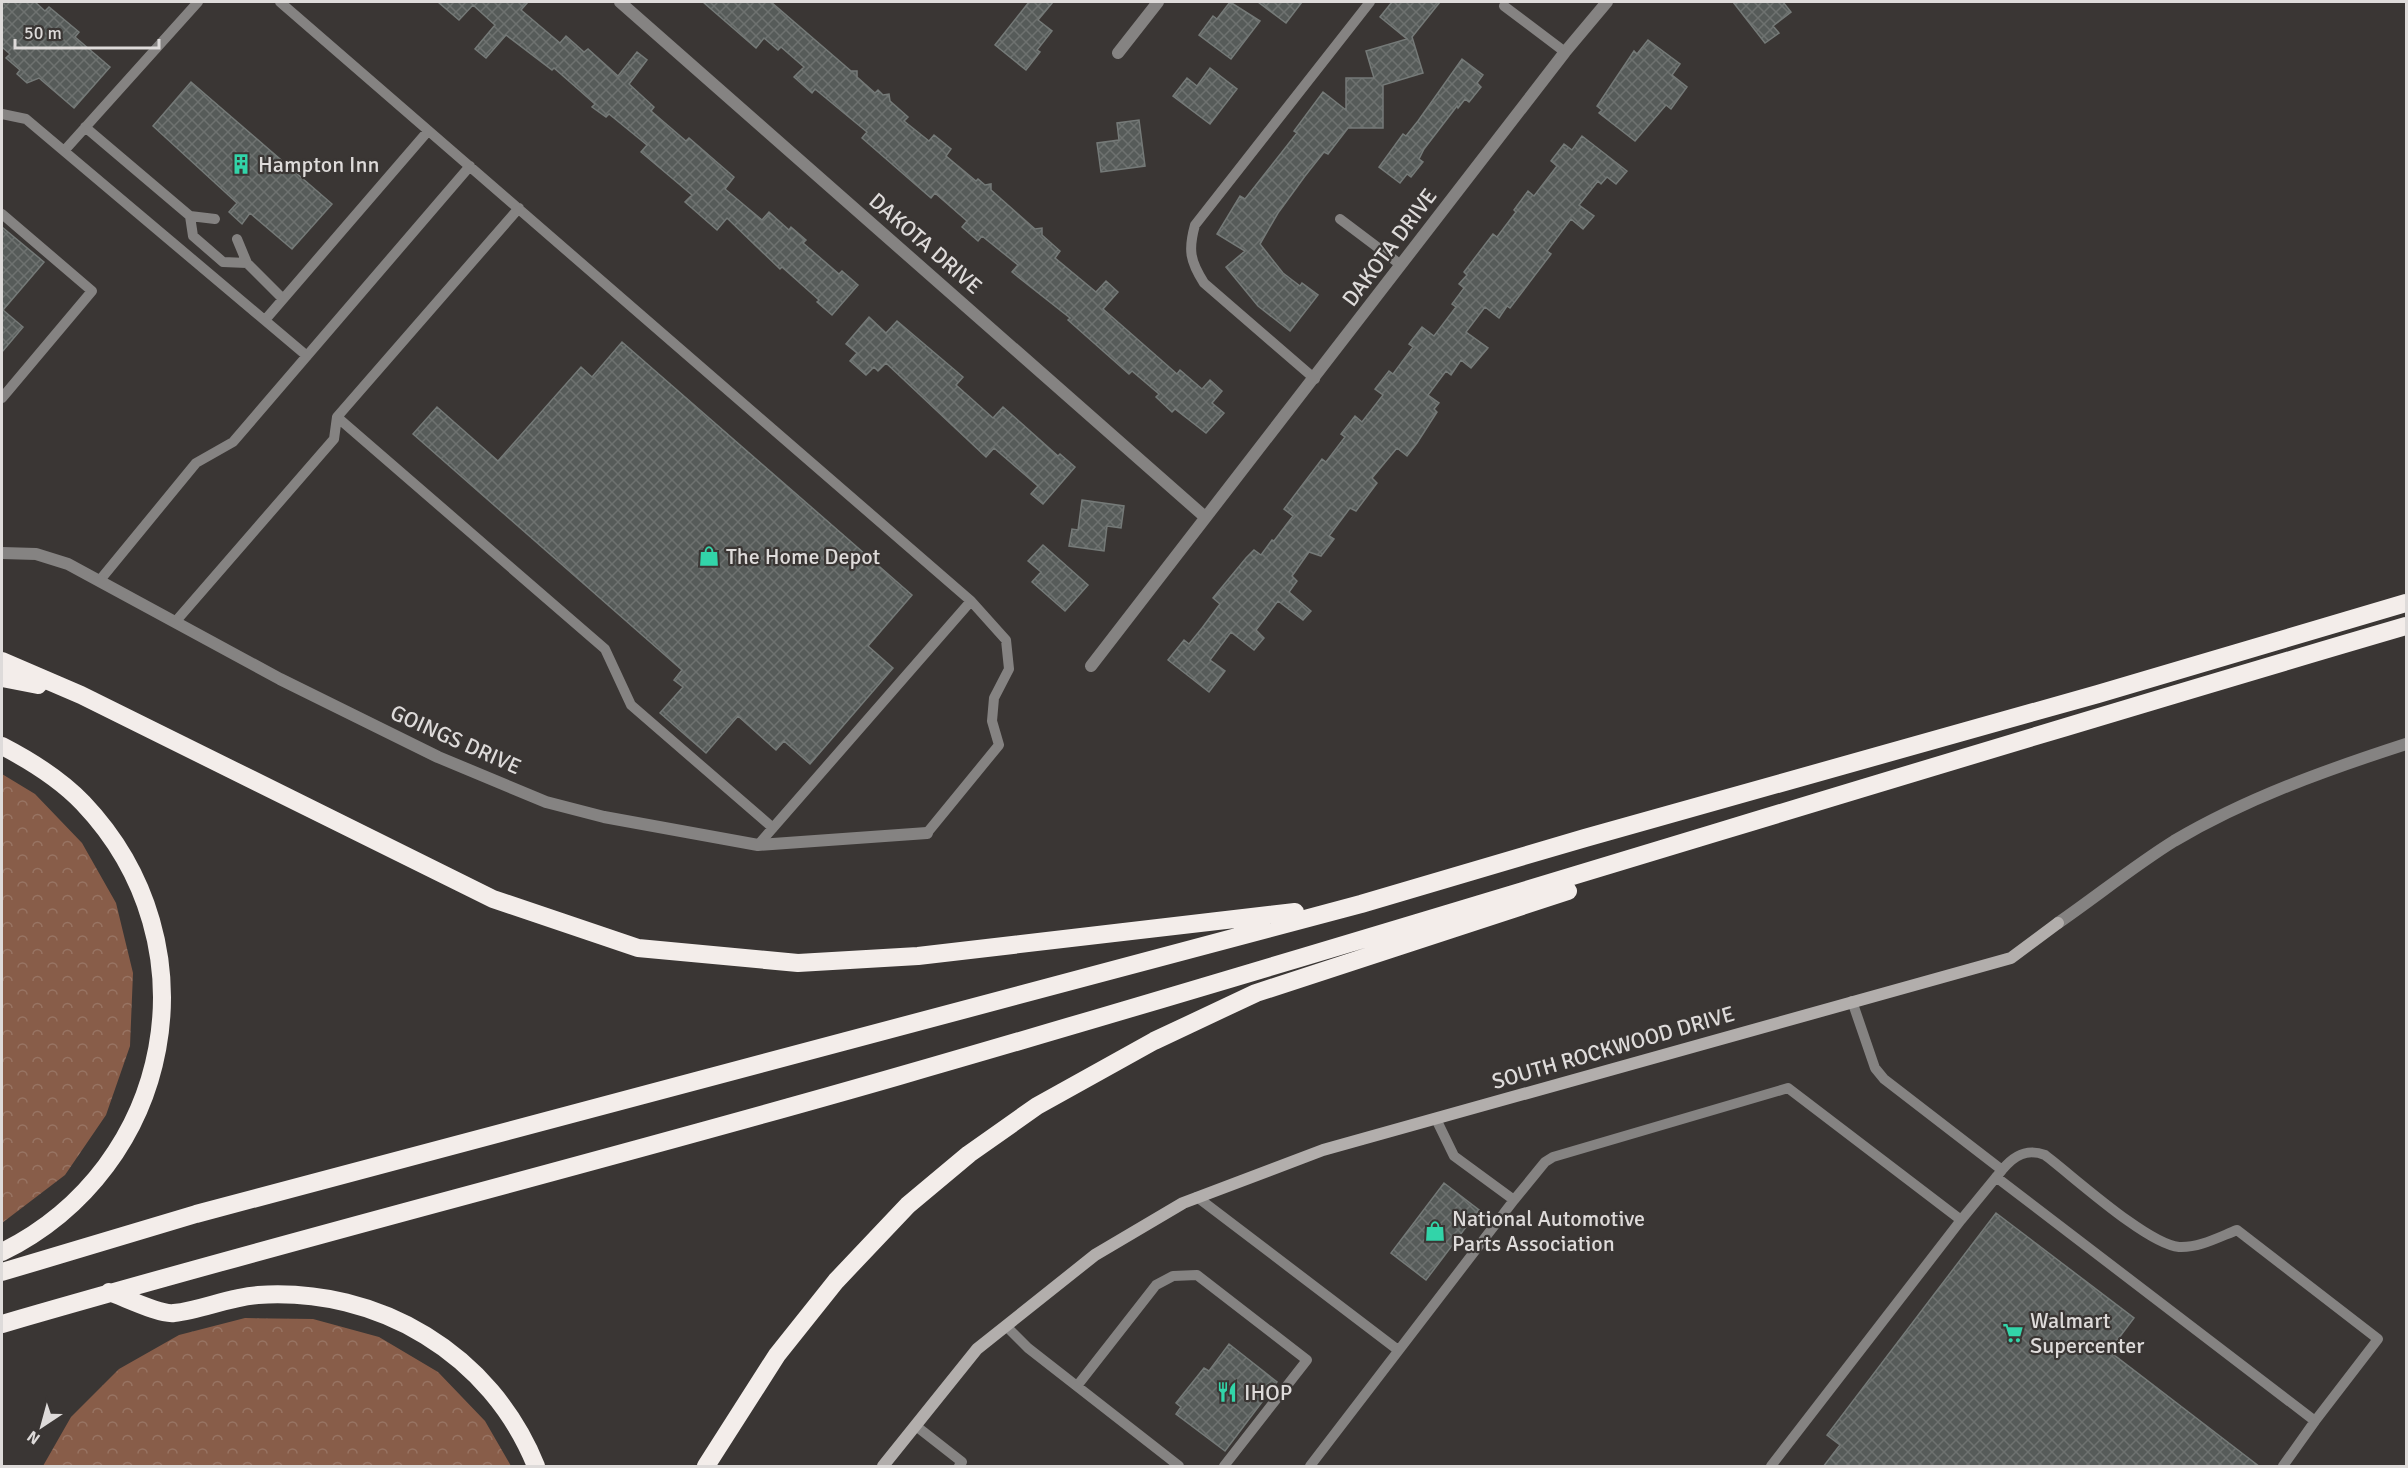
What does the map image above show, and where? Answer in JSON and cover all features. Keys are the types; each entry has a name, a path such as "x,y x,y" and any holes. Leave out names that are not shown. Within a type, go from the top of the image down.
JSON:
{"highway":[{"path":"2,1272 196,1214 1361,904 1585,837 2098,694 2406,603"},
{"path":"2,1324 109,1292 904,1074 1811,806 2117,711 2406,626"},
{"path":"2,661 81,694 493,899 638,948 798,963 918,956 1361,904"},
{"path":"2,678 81,694"},
{"path":"2,746 35,763 83,803 118,849 144,902 159,956 162,1016 151,1078 130,1131 99,1178 65,1213 34,1236 2,1252"},
{"path":"706,1467 777,1355 836,1281 909,1204 969,1154 1084,1077 1256,993 1746,833 1811,806"},
{"path":"109,1292 171,1314 256,1295 288,1294 331,1299 372,1309 412,1326 440,1344 483,1380 507,1410 527,1443 536,1467"}],"main road":[{"name":"SOUTH ROCKWOOD DRIVE","path":"883,1467 977,1349 1095,1255 1197,1197 1323,1150 2011,958 2058,923"}],"street":[{"name":"DAKOTA DRIVE","path":"620,2 1204,517"},
{"path":"1118,53 1158,2"},
{"name":"DAKOTA DRIVE","path":"1091,666 1204,517 1315,379 1565,52 1607,2"},
{"name":"GOINGS DRIVE","path":"2,553 36,554 68,564 339,708 438,757 546,802 604,817 758,846 927,833"},
{"name":"SOUTH ROCKWOOD DRIVE","path":"2058,923 2174,841 2241,806 2322,771 2406,744"}],"lane":[{"path":"64,151 198,2"},
{"path":"280,2 971,601 1006,640 1009,669 994,698 992,721 999,745 927,833"},
{"path":"1315,379 1204,283 1194,266 1189,244 1195,225 1370,2"},
{"path":"1504,6 1565,52"},
{"path":"2,114 26,119 307,356"},
{"path":"85,127 190,216 214,219"},
{"path":"265,320 428,131"},
{"path":"100,580 196,463 233,442 470,166"},
{"path":"176,621 334,440 338,417 519,208"},
{"path":"2,214 92,291 2,398"},
{"path":"190,216 193,236 223,262 247,263"},
{"path":"1340,219 1401,266"},
{"path":"237,239 247,263 283,299"},
{"path":"338,417 604,649 631,705 773,828"},
{"path":"758,846 971,601"},
{"path":"1852,1001 1875,1068 1884,1079 1999,1173 2315,1421"},
{"path":"1310,1467 1514,1200 1545,1161 1553,1157 1788,1088 1961,1220"},
{"path":"1436,1119 1454,1156 1514,1200"},
{"path":"1771,1467 1999,1173 2022,1153 2032,1150 2045,1155 2154,1239 2178,1247 2197,1245 2237,1230 2378,1339 2283,1467"},
{"path":"1197,1197 1398,1350"},
{"path":"1077,1386 1156,1286 1173,1276 1197,1275 1307,1360 1224,1467"},
{"path":"1006,1326 1028,1348 1179,1467"},
{"path":"916,1426 963,1465"}],"green space":[{"path":"2,774 35,794 82,843 116,903 133,973 130,1046 106,1115 65,1175 2,1223"},
{"path":"245,1318 313,1319 379,1337 438,1372 485,1421 511,1466 43,1466 71,1417 119,1369 179,1335"}],"building":[{"path":"2,2 35,2 45,11 49,7 79,32 75,37 110,67 74,108 39,78 27,83 17,74 20,70 6,58 10,54 2,47"},
{"path":"438,2 528,2 521,10 560,43 566,36 584,52 588,49 618,76 637,52 647,60 629,84 654,107 651,111 686,141 689,138 734,177 725,189 762,220 769,212 789,230 791,227 806,240 803,243 839,274 842,271 858,285 832,315 817,302 819,300 782,267 780,269 727,218 717,230 685,202 692,195 641,152 647,145 609,114 606,117 592,107 595,104 554,68 552,70 506,35 486,58 475,49 495,25 473,5 459,20"},
{"path":"703,2 771,2 851,71 857,71 857,77 875,93 878,90 883,95 889,94 890,101 908,117 904,121 929,141 934,135 951,149 946,156 976,181 978,179 985,185 991,184 991,190 1035,229 1042,228 1042,235 1060,251 1055,258 1096,292 1106,281 1118,292 1103,309 1177,374 1180,370 1202,389 1210,380 1222,391 1212,403 1224,413 1206,433 1175,409 1172,412 1156,397 1159,394 1132,371 1129,374 1068,320 1070,318 1012,272 1018,265 982,236 978,241 962,227 967,221 935,193 931,198 862,138 867,132 815,89 812,93 794,77 804,67 781,47 778,50 764,38 756,48"},
{"path":"1029,2 1053,2 1038,20 1052,31 1037,50 1040,52 1026,70 995,45"},
{"path":"1230,2 1260,21 1231,59 1199,35 1213,16 1217,19"},
{"path":"1258,2 1302,2 1286,23"},
{"path":"1392,2 1440,2 1412,37 1423,73 1383,85 1383,128 1348,128 1328,154 1324,152 1305,176 1278,213 1260,244 1283,273 1300,286 1302,283 1318,295 1290,331 1258,306 1226,267 1245,251 1217,234 1240,196 1245,199 1297,133 1294,131 1323,92 1346,110 1346,78 1374,78 1366,51 1407,39 1380,17"},
{"path":"1733,2 1783,2 1791,12 1773,26 1779,33 1765,43"},
{"path":"1648,40 1680,64 1672,75 1687,87 1671,109 1666,105 1635,141 1599,113 1602,110 1597,106 1634,51 1637,54"},
{"path":"1462,59 1483,75 1477,83 1481,87 1469,102 1465,99 1458,108 1457,106 1424,149 1419,159 1423,162 1411,177 1407,174 1400,183 1379,167 1403,134 1406,136 1418,121"},
{"path":"1210,68 1237,89 1210,124 1173,96 1187,78 1197,86"},
{"name":"Hampton Inn","path":"191,82 332,204 292,249 250,213 242,224 229,212 237,203 153,126"},
{"path":"1139,120 1145,166 1101,172 1097,143 1119,140 1117,123"},
{"path":"1582,136 1627,171 1616,184 1607,177 1601,184 1598,181 1579,205 1594,216 1583,229 1571,219 1547,251 1551,254 1510,308 1507,306 1499,318 1485,307 1466,332 1488,348 1471,368 1461,360 1451,375 1446,371 1428,395 1439,403 1434,409 1437,412 1417,443 1407,456 1397,448 1372,478 1377,483 1356,511 1350,508 1329,536 1334,539 1321,556 1309,552 1292,576 1297,581 1289,592 1311,611 1303,620 1278,601 1256,630 1264,638 1254,650 1231,632 1210,660 1225,671 1209,692 1168,660 1184,640 1189,644 1202,628 1220,604 1213,598 1246,558 1254,550 1261,555 1272,540 1274,541 1293,516 1284,509 1322,459 1326,462 1345,437 1341,434 1355,416 1362,422 1383,395 1375,389 1389,371 1393,374 1413,347 1409,344 1422,327 1434,336 1456,307 1452,304 1464,288 1459,284 1467,275 1464,272 1493,234 1497,237 1528,191 1534,196 1557,166 1551,161 1564,144 1572,150"},
{"path":"2,227 44,262 3,310 23,327 2,352"},
{"path":"869,317 886,333 897,321 963,377 956,385 993,418 1003,407 1058,456 1060,454 1075,467 1043,504 1031,494 1038,486 994,448 986,457 886,363 878,371 874,367 866,375 850,361 857,353 846,344"},
{"name":"The Home Depot","path":"622,342 912,595 868,646 893,668 810,764 784,741 776,750 738,716 706,753 660,713 683,687 674,680 682,670 413,434 437,407 498,461 581,367 592,377"},
{"path":"1082,500 1124,506 1121,528 1107,526 1104,551 1069,546 1072,529 1078,530"},
{"path":"1043,545 1088,585 1065,611 1032,582 1041,572 1028,561"},
{"name":"National Automotive Parts Association","path":"1444,1183 1479,1210 1426,1280 1391,1253"},
{"name":"Walmart Supercenter","path":"1996,1213 2134,1318 2109,1351 2260,1467 1823,1467 1840,1445 1827,1435"},
{"name":"IHOP","path":"1229,1344 1277,1382 1225,1451 1176,1414 1181,1407 1176,1403 1204,1368 1209,1371"}],"place":[{"name":"Hampton Inn","path":"241,164"},
{"name":"The Home Depot","path":"709,556"},
{"name":"National Automotive Parts Association","path":"1435,1231"},
{"name":"Walmart Supercenter","path":"2013,1333"},
{"name":"IHOP","path":"1227,1392"}]}
